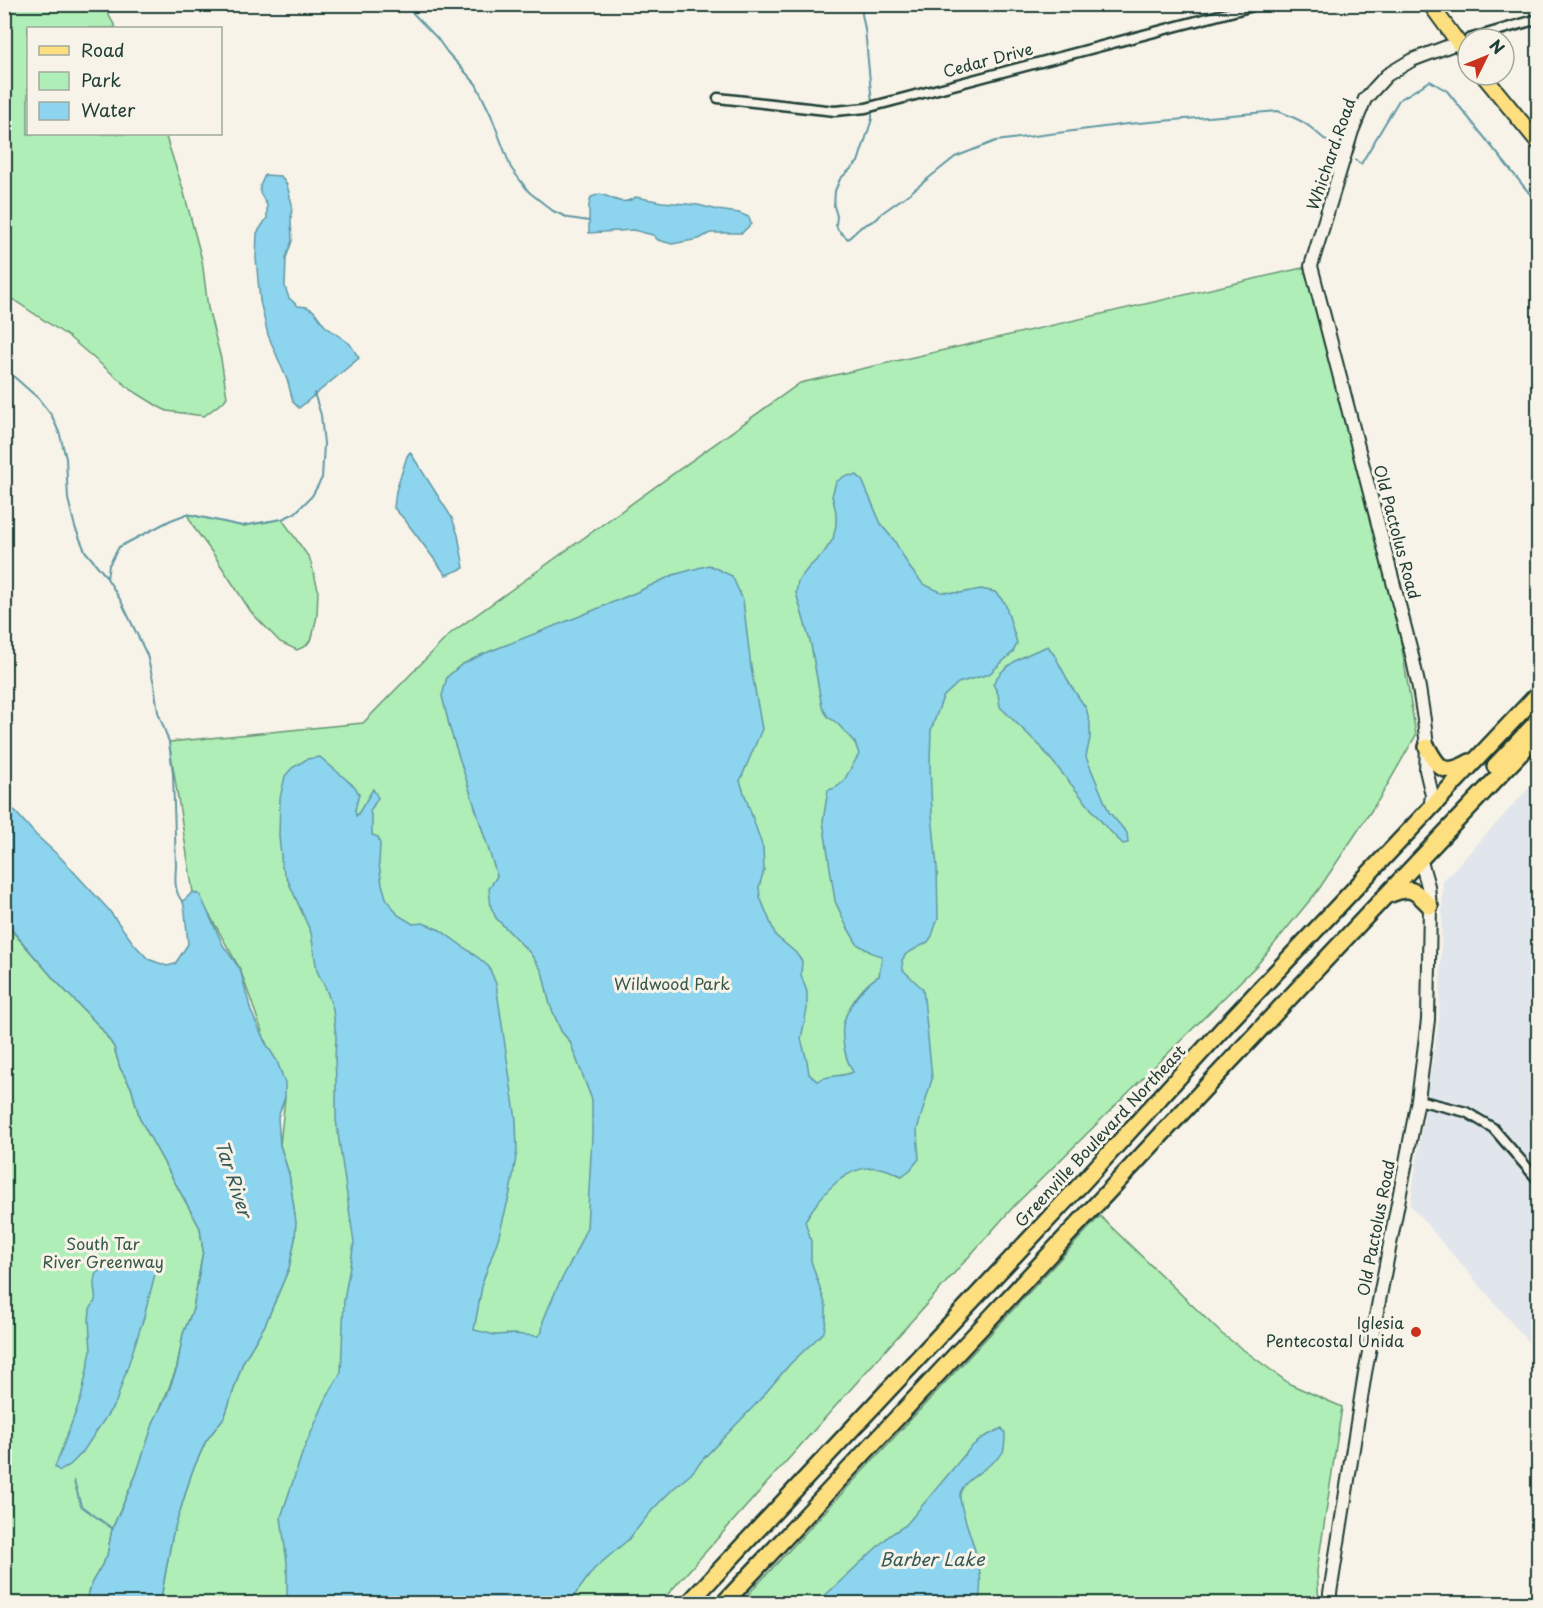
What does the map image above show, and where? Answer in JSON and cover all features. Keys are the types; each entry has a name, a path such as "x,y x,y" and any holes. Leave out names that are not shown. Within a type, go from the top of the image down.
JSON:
{"highway":[{"name":"Greenville Boulevard Northeast","path":"688,1604 1084,1181 1228,1023 1478,758 1537,701"},
{"path":"1450,828 1461,802 1539,717"},
{"path":"723,1604 1420,858 1539,735"},
{"path":"1426,747 1436,764 1448,769 1455,769 1478,758"},
{"path":"1326,960 1317,946 1322,936 1392,861 1406,835"},
{"path":"1385,896 1407,889 1414,891 1430,906"}],"main road":[{"path":"1430,4 1456,31"},
{"path":"1493,87 1539,142"}],"street":[{"name":"Cedar Drive","path":"718,98 835,111 866,108 1261,4"},
{"name":"Whichard Road","path":"1513,27 1539,20"},
{"name":"Whichard Road","path":"1311,266 1352,131 1365,99 1387,75 1412,60 1456,43"},
{"name":"Old Pactolus Road","path":"1311,266 1411,651 1419,688 1426,747 1426,771 1432,795 1430,809"},
{"name":"Old Pactolus Road","path":"1330,1604 1365,1373 1418,1100 1428,1020 1430,906 1428,886 1420,858"},
{"path":"1418,1100 1466,1112 1493,1128 1539,1180"}],"shaded area":[{"path":"1538,778 1538,1353 1410,1205 1439,1018 1443,881"}],"green space":[{"path":"5,4 103,5 115,27 27,27 27,135 165,135 202,260 208,308 221,359 227,397 204,416 167,411 130,389 69,337 5,294"},
{"name":"Wildwood Park","path":"1311,266 1387,557 1416,735 1381,796 1319,889 1257,965 1015,1205 660,1603 160,1604 172,1537 192,1472 206,1441 225,1416 243,1362 265,1325 289,1268 295,1239 289,1174 280,1145 285,1097 240,969 210,916 193,892 169,742 363,723 451,633 800,383"},
{"path":"187,514 242,526 282,519 310,559 318,589 317,616 312,638 306,646 297,650 280,642 251,612"},
{"name":"South Tar River Greenway","path":"4,922 101,1028 114,1047 120,1068 131,1087 140,1119 200,1228 203,1251 193,1309 183,1334 177,1367 154,1422 136,1475 112,1529 107,1556 92,1582 86,1603 5,1603"},
{"path":"1100,1216 1222,1334 1290,1384 1342,1407 1317,1571 1319,1603 739,1604"}],"water":[{"path":"265,175 281,176 287,185 292,204 292,241 286,258 285,287 289,298 298,306 314,311 325,326 350,344 359,358 299,408 293,402 288,382 268,335 260,301 256,258 257,233 267,218 267,205 260,193 260,186"},
{"path":"600,194 622,202 636,197 739,213 749,217 751,224 742,233 710,233 699,239 672,244 658,240 653,235 633,230 589,233 591,197"},
{"path":"410,452 452,518 458,535 464,568 446,575 394,508 396,491"},
{"path":"857,475 862,480 882,526 923,584 941,592 960,593 981,589 995,592 1005,603 1017,643 1013,652 989,674 958,683 943,697 931,730 930,765 938,918 928,942 906,954 902,960 903,970 923,989 931,1067 932,1079 917,1130 919,1159 902,1176 888,1170 871,1168 848,1174 819,1200 805,1221 811,1241 811,1261 826,1306 824,1332 790,1364 691,1474 653,1509 629,1539 594,1569 569,1603 287,1603 287,1563 281,1517 303,1451 325,1401 341,1372 344,1300 354,1243 336,1120 336,1037 333,1009 317,971 311,933 282,867 279,836 280,798 285,776 292,768 307,759 320,757 355,787 359,794 355,810 356,816 373,789 378,798 370,811 372,835 378,837 380,844 379,864 386,898 398,915 413,924 423,923 440,930 489,967 496,984 516,1120 517,1151 510,1193 498,1239 483,1281 474,1330 495,1335 538,1336 542,1332 543,1321 557,1288 587,1227 592,1100 570,1042 561,1031 550,1005 542,971 530,953 496,918 491,907 489,889 497,876 450,729 442,696 447,677 461,665 483,654 580,616 673,575 709,565 732,576 743,600 751,667 762,729 740,781 763,848 764,870 759,887 760,897 776,936 802,961 801,975 807,992 807,1009 801,1039 809,1074 817,1081 853,1072 844,1047 844,1021 849,1008 858,996 879,976 882,956 857,944 835,901 823,821 828,790 843,782 859,754 855,743 837,723 828,717 822,707 811,645 796,593 798,581 823,554 833,539 836,512 832,496 836,482 845,476"},
{"path":"1048,646 1086,708 1090,723 1090,738 1086,757 1109,812 1127,833 1128,843 1123,844 1105,826 1040,746 1000,707 998,694 993,684 997,677 1017,660"},
{"name":"Tar River","path":"5,800 108,909 148,959 167,966 175,964 188,944 183,901 193,892 200,895 223,945 240,969 251,1011 265,1042 277,1061 285,1083 285,1097 278,1117 280,1145 289,1174 296,1222 289,1268 265,1325 243,1362 225,1416 206,1441 192,1472 172,1537 160,1603 86,1603 92,1582 107,1556 112,1529 136,1475 154,1421 177,1368 183,1334 193,1309 203,1251 200,1228 140,1119 131,1087 120,1068 114,1047 101,1028 54,979 5,922"},
{"path":"144,1259 155,1262 157,1266 144,1317 116,1402 82,1453 60,1471 55,1467 81,1398 91,1351 89,1321 90,1309 95,1299 96,1273 109,1264"},
{"name":"Barber Lake","path":"1002,1428 1005,1433 1003,1452 967,1482 960,1494 980,1572 978,1603 817,1603 890,1535 906,1525 971,1447"}],"waterway":[{"path":"404,4 476,84 491,115 511,168 529,192 553,211 569,218 589,221"},
{"path":"863,4 862,14 872,103"},
{"path":"1355,160 1361,164 1399,100 1430,81 1447,91 1538,204"},
{"path":"872,109 872,119 858,162 840,179 835,191 836,225 848,239 955,157 996,141 1127,124 1278,111 1302,122 1333,145"},
{"path":"4,361 12,375 38,398 52,416 66,458 68,499 75,527 85,551 105,575 121,601 147,655 158,712 169,742 173,774 175,876 178,894 183,902"},
{"path":"107,578 109,565 119,547 187,514 242,526 282,519 295,513 312,496 322,478 324,444 321,415 314,393"},
{"path":"74,1481 81,1506 113,1529"}],"place":[{"name":"Iglesia Pentecostal Unida","path":"1416,1332"}]}
